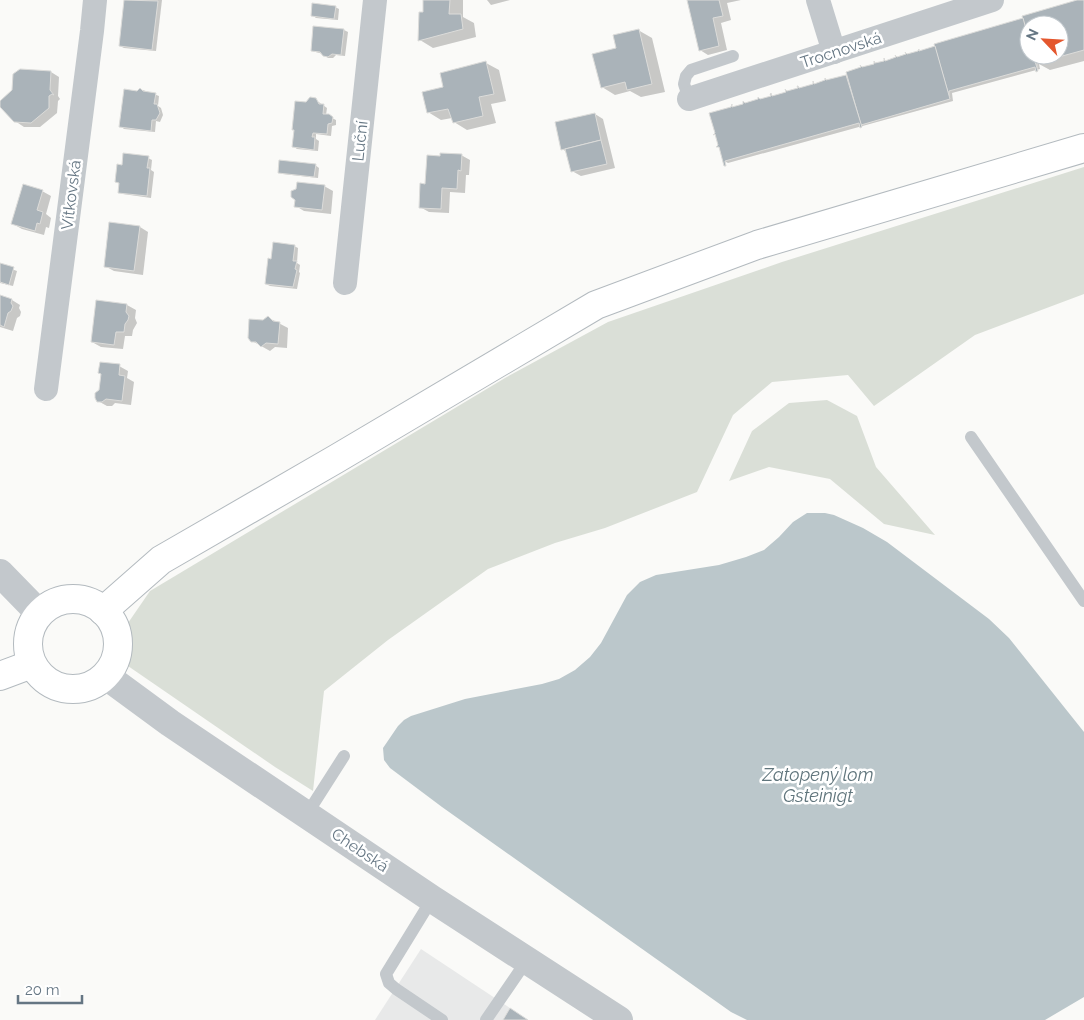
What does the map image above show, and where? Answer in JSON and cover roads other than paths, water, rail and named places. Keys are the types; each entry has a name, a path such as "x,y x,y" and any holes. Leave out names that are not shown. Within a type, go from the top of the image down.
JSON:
{"main road":[{"path":"103,611 161,560 345,454 596,305 757,245 1084,148"},
{"path":"71,599 83,600 94,604 103,611 111,620 116,631 118,643 117,655 113,666 106,676 90,686 72,690 48,683 39,675 32,664 27,643 33,622 49,606 59,601 71,599"},
{"path":"0,676 32,664"}],"street":[{"name":"Vítkovská","path":"46,389 95,0"},
{"name":"Luční","path":"345,282 375,0"},
{"path":"818,0 834,52"},
{"name":"Trocnovská","path":"689,99 992,0"},
{"path":"0,573 40,613"},
{"name":"Chebská","path":"106,676 170,724 432,899 619,1020"}],"lane":[{"path":"689,99 684,84 686,76 691,70 733,56"},
{"path":"972,436 1084,601"},
{"path":"307,814 344,756"},
{"path":"432,899 386,974 389,983 396,989 442,1020"},
{"path":"486,1020 527,960"}],"water":[{"name":"Zatopený lom Gsteinigt","path":"807,513 834,515 863,528 887,542 989,619 1009,638 1084,732 1084,997 1045,1020 747,1020 731,1012 442,807 390,768 384,760 383,748 398,726 411,716 465,699 542,684 559,679 575,670 590,657 601,643 627,595 640,582 656,575 719,565 764,550 793,522"}]}
